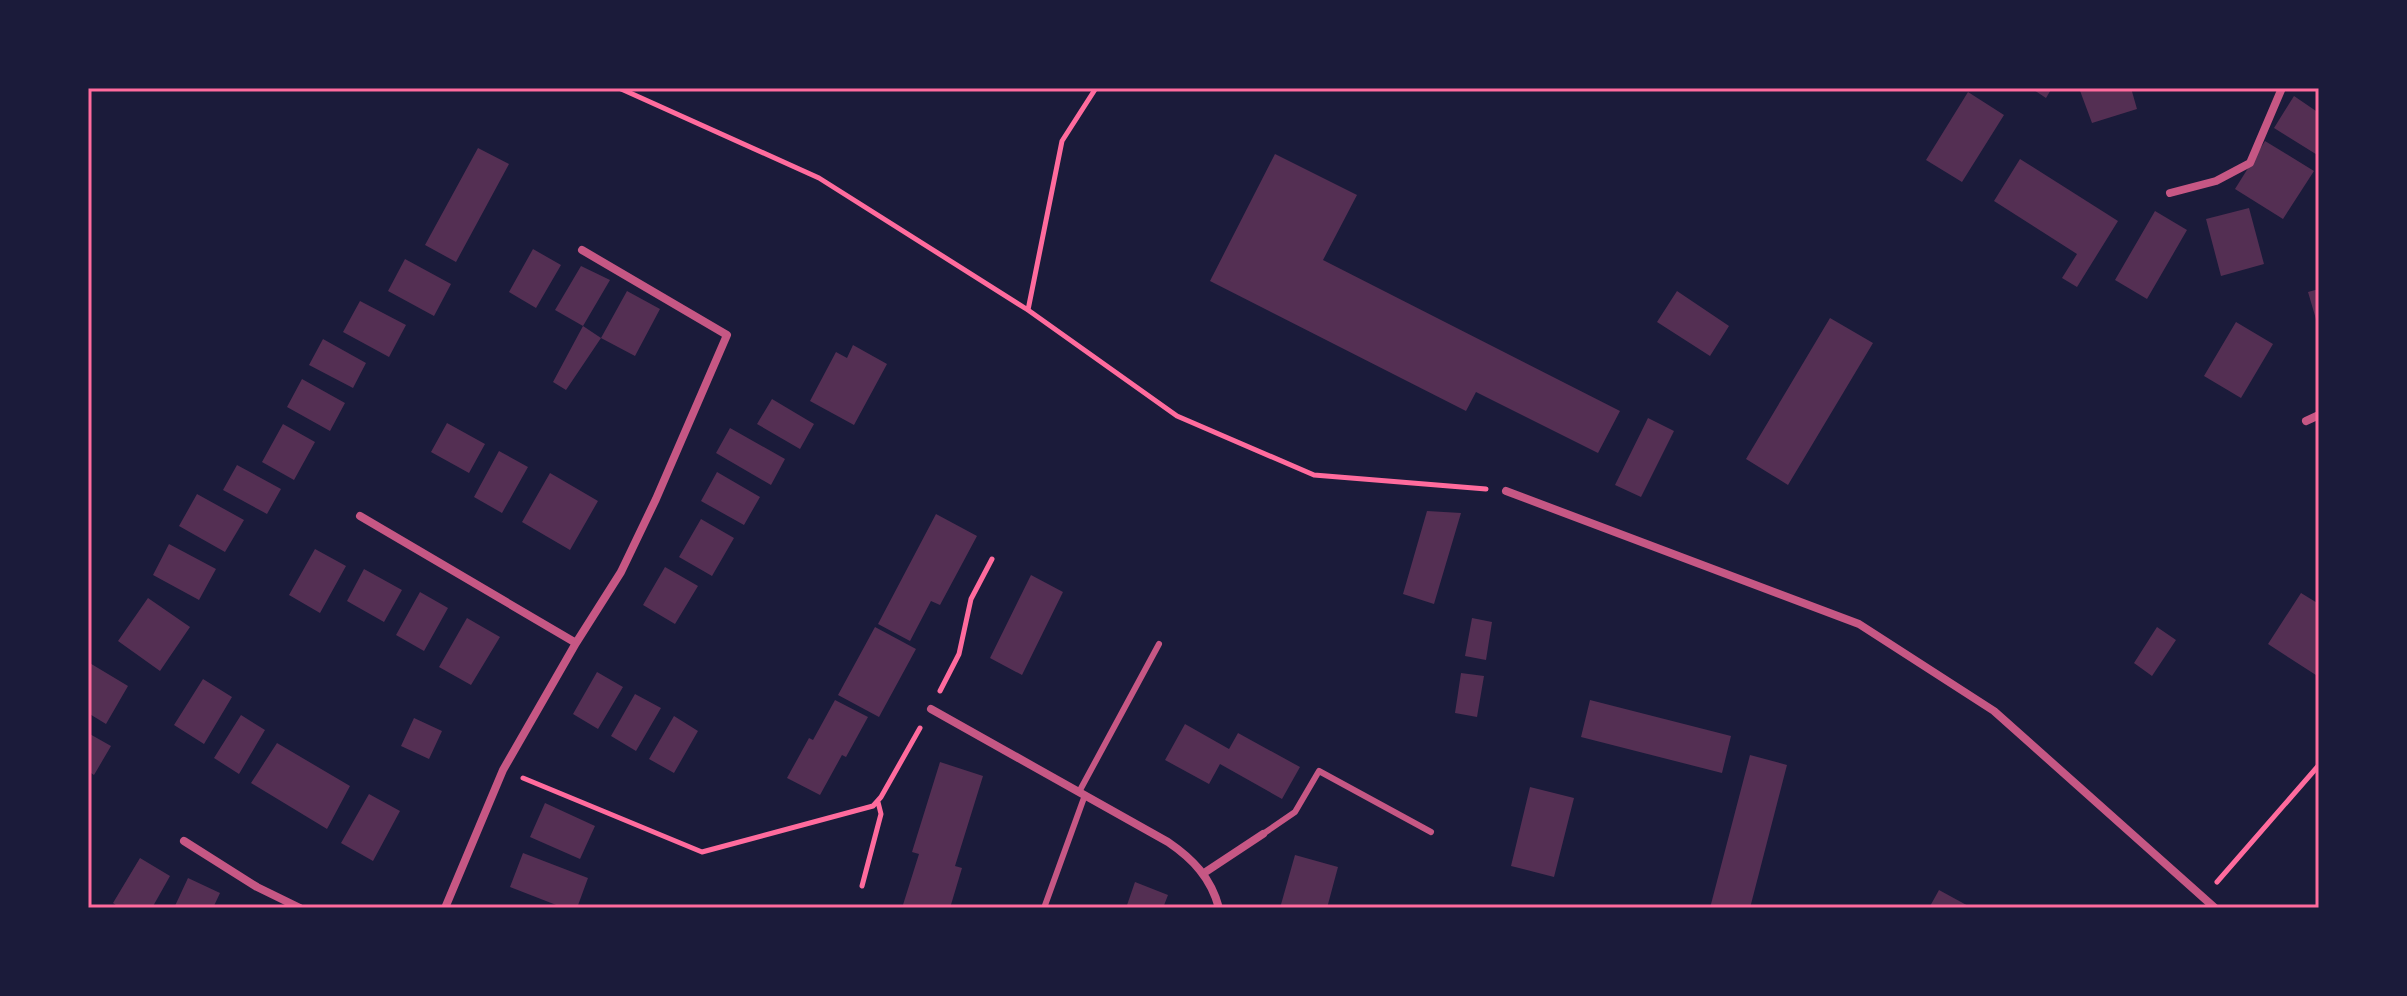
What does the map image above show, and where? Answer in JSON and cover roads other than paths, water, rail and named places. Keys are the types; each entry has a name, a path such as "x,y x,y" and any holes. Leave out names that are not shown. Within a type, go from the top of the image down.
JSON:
{"street":[{"path":"2170,193 2216,181 2250,163 2282,88"},
{"path":"445,908 503,770 621,572 727,335 582,250"},
{"path":"2306,421 2319,415"},
{"path":"1506,491 1859,624 1994,711 2215,908"},
{"path":"360,516 576,643"},
{"path":"931,709 1168,842 1204,873 1219,908"},
{"path":"1204,873 1263,834"},
{"path":"184,841 257,887 300,908"}],"lane":[{"path":"1044,908 1082,794 1159,644"},
{"path":"1263,834 1295,812 1319,771 1431,832"}]}
